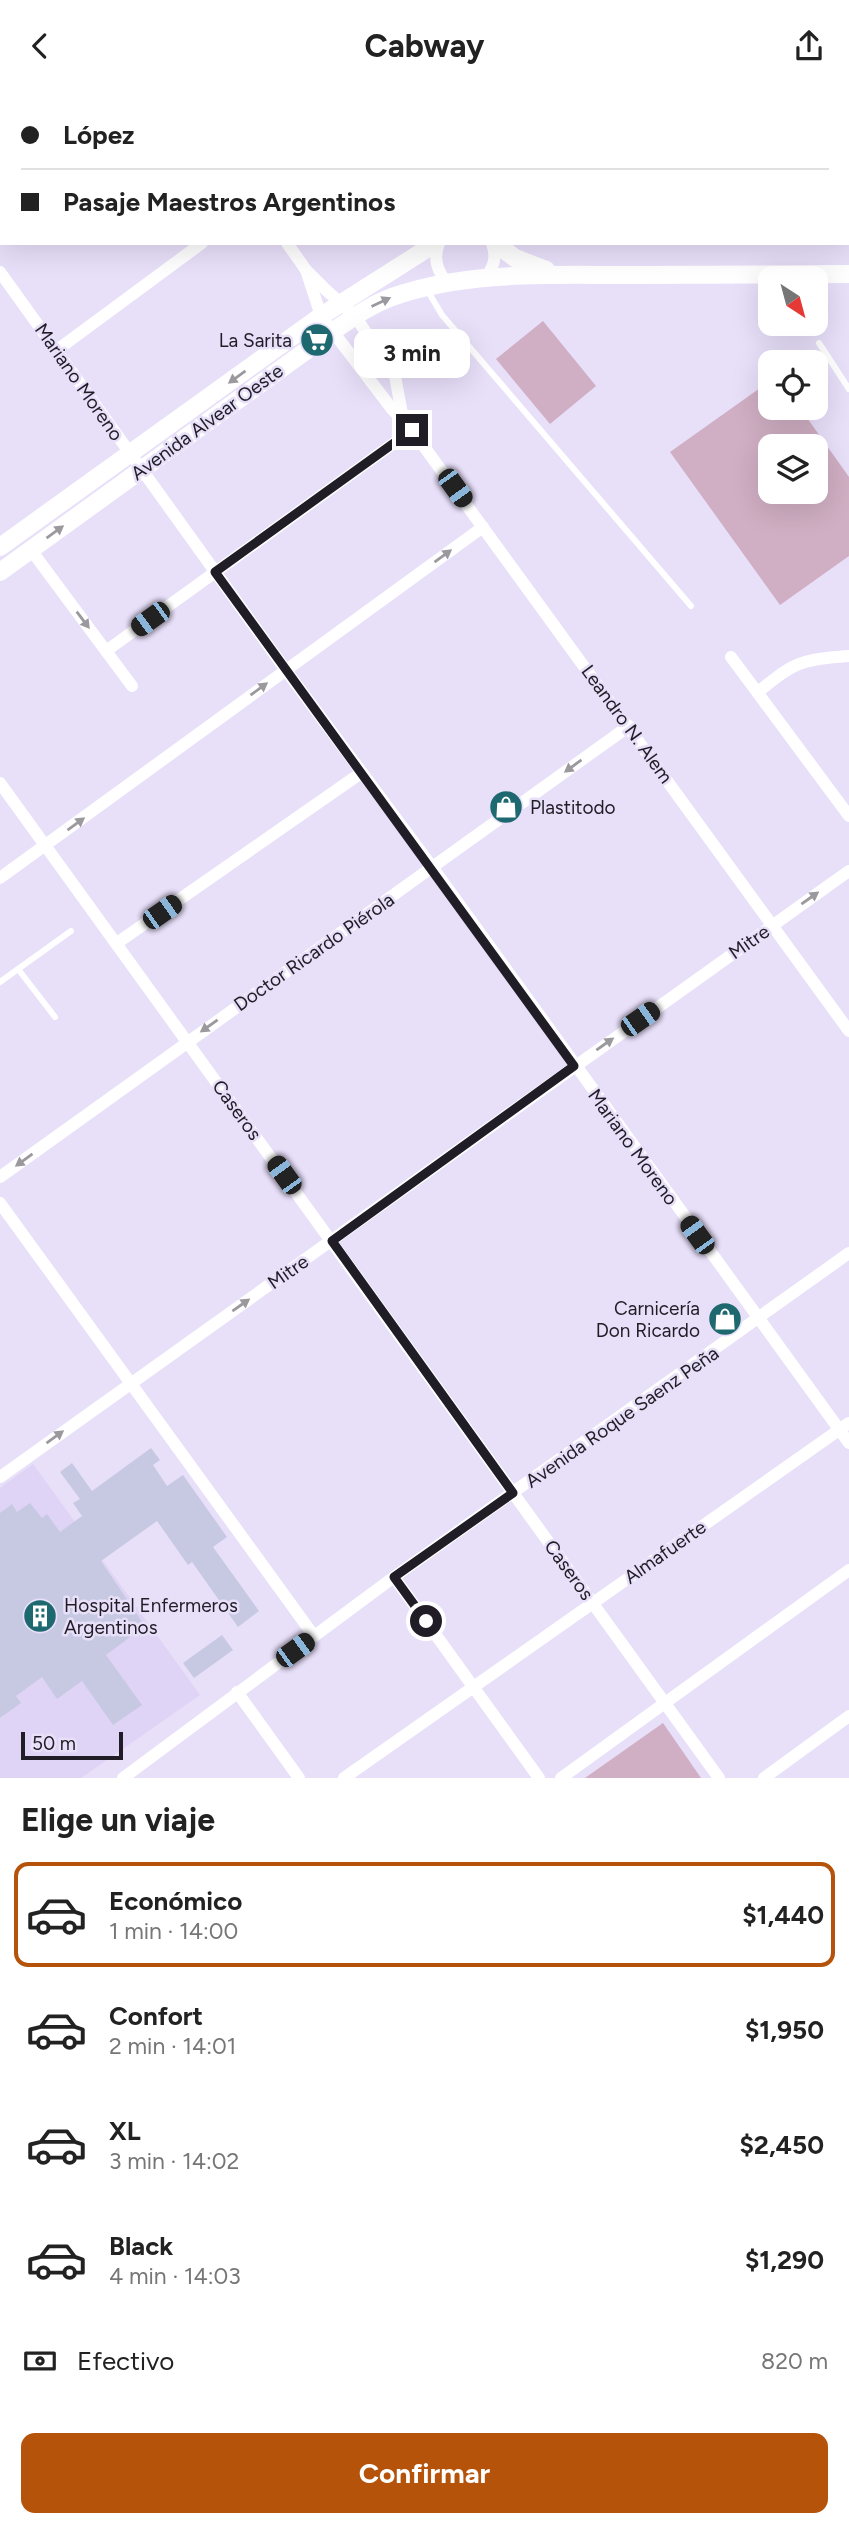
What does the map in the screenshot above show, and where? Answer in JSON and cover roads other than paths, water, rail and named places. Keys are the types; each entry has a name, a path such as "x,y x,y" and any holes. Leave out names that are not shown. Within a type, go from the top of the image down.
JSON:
{"main road":[{"name":"Avenida Alvear Oeste","path":"0,547 321,316 434,245"},
{"path":"497,245 526,264 559,275"},
{"name":"Avenida Alvear Oeste","path":"0,572 332,332 355,316 390,298 426,287 486,278 559,275 849,274"}],"street":[{"path":"57,350 199,245"},
{"name":"Leandro N. Alem","path":"288,245 306,269 355,316 395,376 403,419"},
{"path":"437,245 436,264 439,274 448,283"},
{"path":"486,278 495,264 494,245"},
{"name":"Leandro N. Alem","path":"306,269 321,316 332,332 412,430 849,1031"},
{"name":"Mariano Moreno","path":"0,272 285,670 433,868 759,1319 844,1426 849,1443"},
{"path":"106,651 412,430"},
{"path":"0,878 483,527"},
{"path":"31,550 132,686"},
{"path":"758,692 791,666 807,660 849,656"},
{"path":"731,657 849,816"},
{"name":"Doctor Ricardo Piérola","path":"0,1177 629,726"},
{"path":"117,943 361,773"},
{"name":"Caseros","path":"0,783 719,1778"},
{"name":"Mitre","path":"0,1477 849,871"},
{"path":"0,1203 314,1636"},
{"name":"Avenida Roque Saenz Peña","path":"123,1778 394,1577 849,1253"},
{"name":"Almafuerte","path":"344,1778 844,1426"},
{"path":"561,1778 849,1570"},
{"path":"394,1577 540,1778"},
{"path":"237,1692 299,1778"},
{"path":"764,1778 849,1716"}],"lane":[{"path":"426,287 442,315 691,606"},
{"path":"819,343 849,389"},
{"path":"0,982 71,931"},
{"path":"18,969 55,1017"}],"place":[{"name":"La Sarita","path":"317,340"},
{"name":"Plastitodo","path":"506,807"},
{"name":"Carnicería Don Ricardo","path":"725,1319"},
{"name":"Hospital Enfermeros Argentinos","path":"40,1616"}]}
